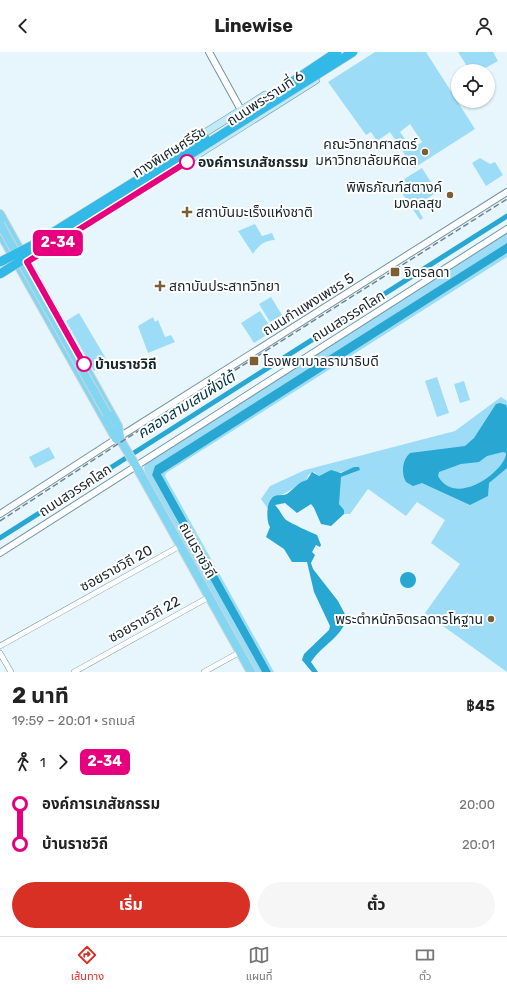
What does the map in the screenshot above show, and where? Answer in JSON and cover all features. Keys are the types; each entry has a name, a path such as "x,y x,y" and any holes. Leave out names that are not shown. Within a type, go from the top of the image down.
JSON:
{"highway":[{"name":"ทางพิเศษศรีรัช","path":"0,263 31,246 212,134 337,52"},
{"name":"ทางพิเศษศรีรัช","path":"0,274 353,52"}],"main road":[{"name":"ถนนพระรามที่ 6","path":"0,263 332,52"},
{"name":"ถนนพระรามที่ 6","path":"0,278 150,186 360,52"},
{"path":"142,172 150,186"},
{"path":"75,216 123,202"},
{"name":"ถนนราชวิถี","path":"0,214 21,250 127,452 251,672"},
{"path":"0,224 120,437"},
{"name":"ถนนราชวิถี","path":"0,233 18,267 120,437"},
{"path":"29,285 32,279 37,280"}],"street":[{"path":"209,52 241,110"},
{"name":"ถนนกำแพงเพชร 5","path":"0,514 507,192"},
{"name":"ถนนสวรรคโลก","path":"0,553 135,464 507,229"},
{"name":"ซอยราชวิถี 20","path":"0,646 180,546"},
{"name":"ซอยราชวิถี 22","path":"74,672 209,597"},
{"path":"204,672 240,652"},
{"path":"0,653 11,672"}],"shaded area":[{"path":"375,52 426,52 451,91 451,108 462,108 475,129 414,168 390,132 377,141 371,132 366,135 328,82","holes":["410,124 422,142 412,149 400,132"]},
{"path":"458,52 493,52 498,61 493,64 466,64"},
{"path":"480,158 490,164 495,162 503,175 486,186 472,163"},
{"path":"422,168 437,192 416,206 423,218 420,220 396,184"},
{"path":"255,224 262,236 272,233 275,240 262,244 253,254 238,231"},
{"path":"507,232 507,243 155,467 152,475 262,672 255,672 146,476 144,468 145,464"},
{"path":"507,243 507,253 161,474 271,672 262,672 152,475 155,466"},
{"path":"507,253 507,257 166,473 165,476 274,672 271,672 161,474"},
{"path":"271,297 282,315 270,322 259,304"},
{"path":"260,311 273,331 254,343 241,323"},
{"path":"79,313 108,362 94,371 66,321"},
{"path":"153,317 155,322 158,320 165,337 171,335 175,342 148,353 138,326"},
{"path":"437,377 449,413 437,417 425,381"},
{"path":"464,381 470,400 460,403 454,384"},
{"path":"501,397 507,401 507,672 425,613 460,564 431,543 445,520 417,502 406,516 368,489 350,514 344,514 344,510 339,504 340,480 341,477 360,470 354,467 349,470 327,473 319,476 314,472 308,475 307,480 281,495 271,498 268,509 261,499 270,486 305,470 455,431"},
{"path":"500,403 506,405 507,408 507,468 489,483 488,496 470,505 422,483 413,486 406,482 403,475 403,467 405,459 410,453 465,446 474,438 496,404","holes":["503,452 506,453 504,460 490,476 479,483 468,487 456,489 446,485 438,476 439,472 461,464 479,462 487,456"]},
{"path":"49,447 55,458 35,468 29,457"},
{"path":"354,467 359,467 360,470 341,477 339,504 344,510 344,514 331,526 321,524 311,504 297,513 285,503 275,505 285,519 317,535 321,545 320,547 316,545 312,552 315,555 311,563 313,569 338,601 347,618 336,636 315,656 311,662 318,672 312,672 302,660 304,654 329,630 330,626 314,592 307,562 292,562 284,549 266,537 270,527 267,516 268,507 273,497 287,494 299,484 307,480 312,472 319,476 331,470 341,473"},
{"path":"408,572 415,577 416,580 411,587 408,588 401,583 400,580 405,573"}],"waterway":[{"name":"คลองสามเสนฝั่งใต้","path":"0,538 507,216"}],"railway":[{"path":"0,521 121,442 507,199"}],"bus line":[{"name":"2-34","path":"84,364 27,262 187,162"}],"place":[{"name":"คณะวิทยาศาสตร์ มหาวิทยาลัยมหิดล","path":"425,152"},
{"name":"องค์การเภสัชกรรม","path":"187,162"},
{"name":"พิพิธภัณฑ์สตางค์ มงคลสุข","path":"450,195"},
{"name":"สถาบันมะเร็งแห่งชาติ","path":"187,212"},
{"name":"จิตรลดา","path":"395,272"},
{"name":"สถาบันประสาทวิทยา","path":"160,286"},
{"name":"โรงพยาบาลรามาธิบดี","path":"254,361"},
{"name":"บ้านราชวิถี","path":"84,364"},
{"name":"พระตำหนักจิตรลดารโหฐาน","path":"491,619"}]}
